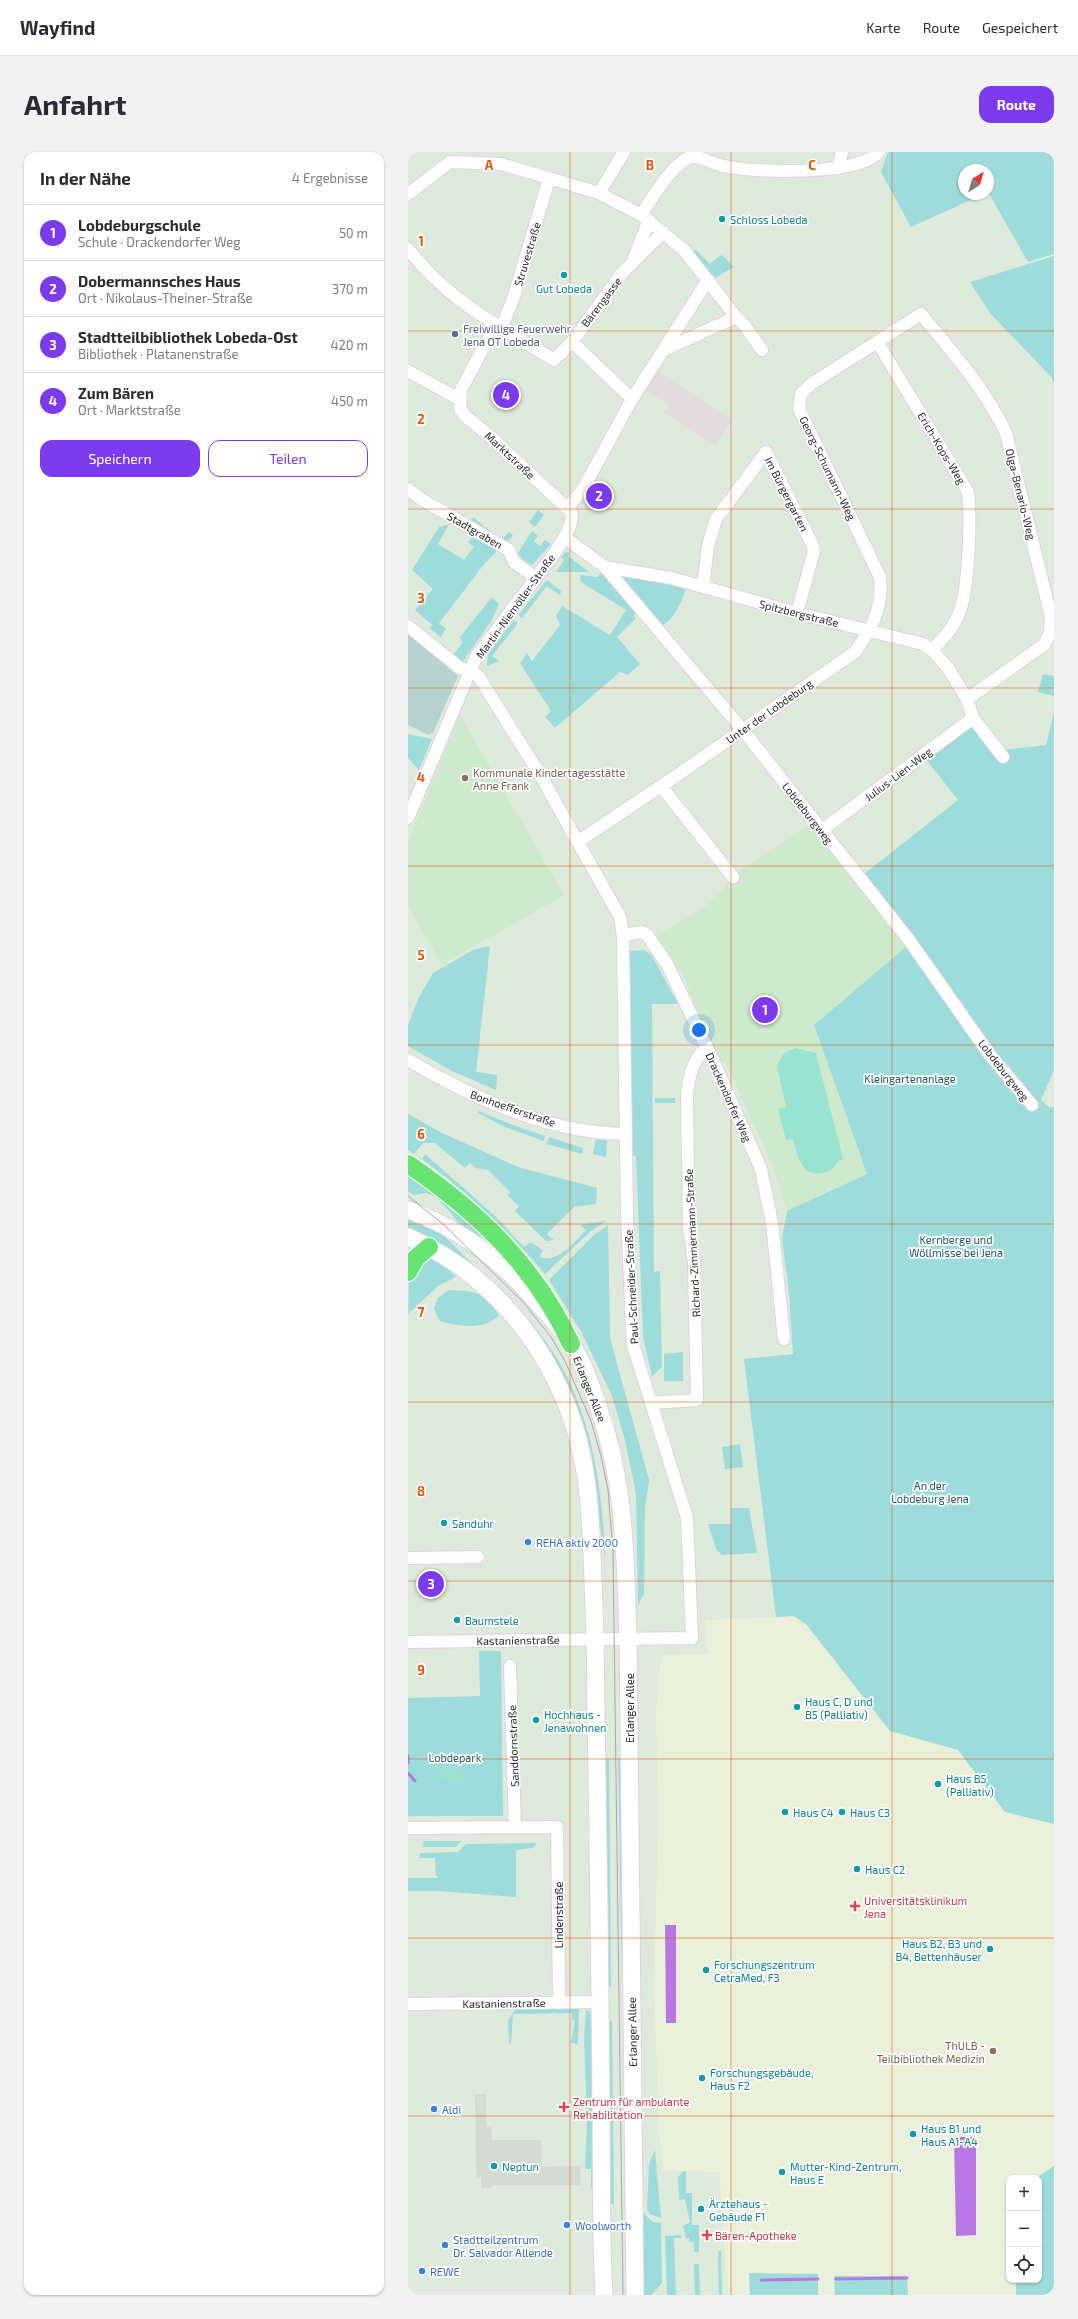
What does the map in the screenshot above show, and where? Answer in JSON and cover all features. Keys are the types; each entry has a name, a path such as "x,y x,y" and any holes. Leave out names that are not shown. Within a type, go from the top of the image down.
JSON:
{"main road":[{"path":"408,1164 466,1207 505,1245 542,1290 571,1344"},
{"name":"Erlanger Allee","path":"408,1210 453,1230 494,1258 526,1290 571,1344 593,1392 616,1465 624,1536 628,1639 635,2295"},
{"path":"408,1237 429,1247 469,1274 510,1310 546,1360 566,1402 580,1446 588,1494 595,1639 604,2295"},
{"path":"408,1272 416,1258 429,1247"}],"street":[{"path":"600,194 624,152"},
{"path":"842,152 838,168 854,166 876,156 879,152"},
{"name":"Bärengasse","path":"632,262 645,217 667,178 680,164 692,156 725,166 740,168 802,171 838,168"},
{"path":"408,194 450,162 501,164 600,194 645,217 684,250 736,317 745,326 762,350"},
{"name":"Struvestraße","path":"459,399 461,390 499,326 514,296 549,179"},
{"name":"Bärengasse","path":"499,326 554,360 572,342 610,288 632,262 663,232"},
{"path":"408,249 443,286 499,326"},
{"path":"567,508 583,489 632,399 666,348 672,335 708,280"},
{"name":"Georg-Schumann-Weg","path":"870,630 880,606 880,576 799,409 801,394 812,384 920,314"},
{"name":"Olga-Benario-Weg","path":"920,314 979,385 995,409 1006,433 1051,617 1050,632 1046,644 967,699"},
{"path":"666,348 736,317"},
{"path":"572,342 632,399"},
{"name":"Erich-Kops-Weg","path":"878,342 968,492 970,512 964,600 952,628 932,650"},
{"path":"408,371 459,399"},
{"name":"Marktstraße","path":"459,399 460,408 464,415 492,438 567,508"},
{"name":"Im Bürgergarten","path":"703,587 708,546 716,519 766,452 812,544 814,551 797,613"},
{"name":"Stadtgraben","path":"408,489 421,499 506,548 514,562 536,578"},
{"name":"Martin-Niemöller-Straße","path":"408,818 476,657 536,578 564,538 572,518 571,512 567,508"},
{"name":"Lobdeburgweg","path":"564,538 605,567 742,729 909,940 990,1055 1032,1105"},
{"name":"Spitzbergstraße","path":"605,567 658,575 797,613 913,640 932,650 948,668 967,699 973,718 1003,757"},
{"path":"408,626 460,668 471,671 479,677 579,841 617,910 623,935"},
{"name":"Unter der Lobdeburg","path":"579,841 855,652 870,630"},
{"name":"Julius-Lien-Weg","path":"822,830 973,718"},
{"path":"661,786 733,877"},
{"name":"Drackendorfer Weg","path":"623,935 642,932 647,935 667,964 761,1169 772,1222 784,1339"},
{"name":"Paul-Schneider-Straße","path":"623,935 625,1134 633,1345 687,1518 692,1638 628,1639"},
{"name":"Richard-Zimmermann-Straße","path":"651,1403 697,1400 694,1263 689,1226 687,1097 688,1082 694,1064 706,1047"},
{"name":"Bonhoefferstraße","path":"408,1060 477,1097 521,1113 588,1132 625,1134"},
{"path":"408,1558 478,1557"},
{"name":"Kastanienstraße","path":"408,1642 628,1639"},
{"name":"Sanddornstraße","path":"510,1666 515,1827"},
{"path":"408,1828 515,1827"},
{"name":"Lindenstraße","path":"515,1827 557,1827 559,2002"},
{"name":"Kastanienstraße","path":"408,2004 600,2002"}],"shaded area":[{"path":"657,371 732,420 715,446 664,413 669,405 645,390"},
{"path":"408,634 458,676 433,733 429,735 408,725"},
{"name":"Kommunale Kindertagesstätte Anne Frank","path":"460,715 564,895 442,965 408,906 408,842"},
{"path":"810,824 908,946 814,1025 867,1174 787,1211 773,1167 725,1061 720,1064 682,973 657,936 706,906 742,869"},
{"path":"795,1048 816,1053 843,1159 839,1161 831,1170 820,1174 808,1171 803,1166 797,1154 793,1139 786,1140 778,1109 786,1107 777,1066 783,1054"},
{"name":"Universitätsklinikum Jena","path":"794,1616 806,1624 890,1731 958,1750 1005,1812 1054,1824 1054,2166 1040,2175 1006,2175 1006,2283 1016,2283 1016,2295 728,2295 719,2172 663,2170 659,2130 654,1989 658,1817 656,1712 661,1655 708,1654 705,1620"},
{"path":"450,1768 459,1771 465,1781 458,1785 441,1779 440,1771"},
{"path":"665,1925 676,1925 676,2023 666,2023"},
{"path":"475,2094 486,2094 486,2127 491,2127 492,2140 541,2140 542,2167 580,2166 581,2185 492,2185 491,2188 481,2188 481,2177 477,2177 476,2167"},
{"path":"954,2137 976,2137 976,2235 956,2236"}],"green space":[{"path":"888,152 1054,152 1054,254 1028,262 993,200 994,200 994,164 958,164 958,200 971,200 911,227 881,172"},
{"path":"695,249 710,264 720,255 734,267 715,278 693,251"},
{"path":"1054,256 1054,383 1052,378 990,313 970,282"},
{"path":"538,510 544,515 535,527 529,522"},
{"path":"473,517 501,540 509,532 513,535 509,540 501,542 471,523"},
{"path":"449,524 438,544 464,560 474,547 468,542 473,537 480,537 498,550 485,563 439,623 446,629 441,637 429,628 432,625 415,610 433,589 412,570 439,527"},
{"path":"532,531 538,536 534,541 540,546 545,540 551,544 532,565 522,559 518,553"},
{"path":"566,552 570,553 568,556 589,572 556,572 564,560 561,557"},
{"path":"603,572 634,608 635,619 617,637 640,664 628,675 620,672 555,728 545,717 551,711 520,663 527,653 532,661 560,625 556,616 562,606 610,635 626,610 581,582 580,575 597,577"},
{"path":"622,573 687,587 678,609 667,623 662,626 620,577"},
{"path":"547,580 561,591 560,595 547,586 522,618 518,615"},
{"path":"492,597 499,604 492,620 462,663 453,655 463,642 460,637"},
{"path":"514,620 518,623 492,656 499,661 487,666 488,654"},
{"path":"1043,674 1054,676 1054,696 1038,692"},
{"path":"1054,712 1054,1070 1041,1100 1050,1108 1054,1107 1054,1824 1005,1812 958,1750 890,1731 806,1624 794,1616 776,1617 744,1359 793,1354 789,1293 782,1239 787,1211 867,1174 814,1025 907,946 855,881 958,800 925,758 977,722 994,751 1046,745"},
{"path":"408,734 432,739 419,770 408,758"},
{"path":"490,946 476,1072 497,1075 496,1090 452,1071 408,1046 408,1025 419,997 433,973 473,950"},
{"path":"644,950 652,956 678,1004 652,1004 654,1272 660,1271 662,1367 652,1376 643,1337 636,1156 631,1156 629,951"},
{"path":"655,1098 675,1098 675,1103 655,1103"},
{"path":"479,1111 545,1136 544,1141 505,1127 478,1113"},
{"path":"408,1114 442,1133 518,1167 597,1188 596,1204 574,1207 547,1234 554,1240 546,1241 515,1211 519,1206 508,1196 510,1192 488,1170 476,1168 470,1163 465,1168 435,1143 423,1143 414,1154 408,1150"},
{"path":"549,1137 583,1148 582,1154 547,1144"},
{"path":"596,1139 607,1141 606,1157 593,1154"},
{"path":"425,1154 493,1214 524,1247 530,1242 543,1250 540,1257 553,1257 566,1250 586,1230 580,1225 606,1221 591,1231 545,1274 502,1227 455,1185 422,1159"},
{"path":"408,1169 515,1265 457,1221 437,1197 426,1193 414,1195 408,1191"},
{"path":"408,1214 432,1224 515,1306 408,1232"},
{"path":"608,1225 610,1338 649,1480 645,1508 644,1594 638,1605 636,1494 625,1440 612,1396 581,1331 549,1280 594,1235"},
{"path":"428,1255 460,1272 452,1279 438,1286 408,1314 409,1278"},
{"path":"449,1290 467,1291 478,1294 488,1301 500,1313 495,1319 480,1325 464,1326 440,1321 434,1309 438,1298"},
{"path":"522,1312 550,1347 566,1375 586,1426 593,1452 602,1506 605,1559 590,1456 520,1314"},
{"path":"683,1352 683,1381 664,1381 664,1354"},
{"path":"740,1444 743,1467 725,1469 722,1447"},
{"path":"731,1508 749,1508 757,1553 722,1555 716,1549 708,1524 732,1524"},
{"name":"Lobdepark","path":"479,1651 501,1651 503,1816 408,1816 408,1698 480,1696"},
{"path":"618,1758 622,1758 626,1987 622,1987"},
{"path":"605,1759 609,1759 611,1987 606,1983"},
{"path":"424,1841 461,1841 456,1847 423,1847"},
{"path":"537,1843 532,1848 516,1850 516,1897 439,1891 408,1891 408,1878 438,1878 436,1875 435,1858 419,1858 420,1853 458,1852 466,1844"},
{"path":"579,2007 578,2045 571,2042 575,2021 572,2020 572,2013 513,2014 511,2044 509,2043 508,2021 516,2008"},
{"path":"586,2010 589,2011 593,2020 594,2187 591,2187 591,2169 585,2169 587,2124 584,2037"},
{"path":"612,2020 614,2204 611,2204 607,2025"},
{"path":"655,2150 661,2218 650,2214 647,2209 649,2164"},
{"path":"1054,2166 1054,2295 1016,2295 1016,2283 1042,2283 1042,2175 1040,2175"},
{"path":"686,2171 686,2193 692,2193 692,2225 699,2225 699,2252 694,2252 694,2242 689,2242 689,2238 686,2238 683,2226 690,2222 685,2199 679,2200 678,2177 682,2172"},
{"path":"642,2212 653,2222 661,2223 662,2283 651,2295 643,2295"},
{"path":"681,2235 681,2238 674,2238 676,2295 667,2295 665,2236"},
{"path":"718,2251 721,2251 722,2295 719,2295"},
{"path":"694,2264 699,2264 700,2295 695,2295"},
{"path":"749,2273 818,2274 818,2295 750,2295"},
{"path":"834,2276 907,2276 908,2295 835,2295"}],"waterway":[{"path":"408,1756 408,1763"},
{"path":"408,1773 415,1781"},
{"path":"836,2279 907,2278"},
{"path":"761,2280 818,2279"}],"tram line":[{"path":"408,1196 443,1224 523,1302 551,1337 565,1361 591,1421 601,1456 608,1490 613,1552 623,2295"}],"place":[{"name":"Schloss Lobeda","path":"722,219"},
{"name":"Gut Lobeda","path":"564,275"},
{"name":"Freiwillige Feuerwehr Jena OT Lobeda","path":"455,334"},
{"name":"Zum Bären","path":"506,395"},
{"name":"Dobermannsches Haus","path":"599,496"},
{"name":"Kommunale Kindertagesstätte Anne Frank","path":"465,778"},
{"name":"Lobdeburgschule","path":"765,1010"},
{"name":"Sanduhr","path":"444,1523"},
{"name":"REHA aktiv 2000","path":"528,1542"},
{"name":"Stadtteilbibliothek Lobeda-Ost","path":"431,1584"},
{"name":"Baumstele","path":"457,1620"},
{"name":"Haus C, D und B5 (Palliativ)","path":"797,1707"},
{"name":"Hochhaus - Jenawohnen","path":"536,1720"},
{"name":"Haus B5 (Palliativ)","path":"938,1784"},
{"name":"Haus C4","path":"785,1812"},
{"name":"Haus C3","path":"842,1812"},
{"name":"Haus C2","path":"857,1869"},
{"name":"Universitätsklinikum Jena","path":"855,1906"},
{"name":"Haus B2, B3 und B4, Bettenhäuser","path":"990,1949"},
{"name":"Forschungszentrum CetraMed, F3","path":"706,1970"},
{"name":"ThULB - Teilbibliothek Medizin","path":"993,2051"},
{"name":"Forschungsgebäude, Haus F2","path":"702,2078"},
{"name":"Zentrum für ambulante Rehabilitation","path":"564,2107"},
{"name":"Aldi","path":"434,2109"},
{"name":"Haus B1 und Haus A1-A4","path":"913,2134"},
{"name":"Neptun","path":"494,2166"},
{"name":"Mutter-Kind-Zentrum, Haus E","path":"782,2172"},
{"name":"Ärztehaus - Gebäude F1","path":"701,2209"},
{"name":"Woolworth","path":"567,2225"},
{"name":"Bären-Apotheke","path":"707,2235"},
{"name":"Stadtteilzentrum Dr. Salvador Allende","path":"445,2245"},
{"name":"REWE","path":"422,2271"}],"park label":[{"name":"Kleingartenanlage","path":"910,1078"},
{"name":"Kernberge und Wöllmisse bei Jena","path":"956,1245"},
{"name":"An der Lobdeburg Jena","path":"930,1491"}]}
